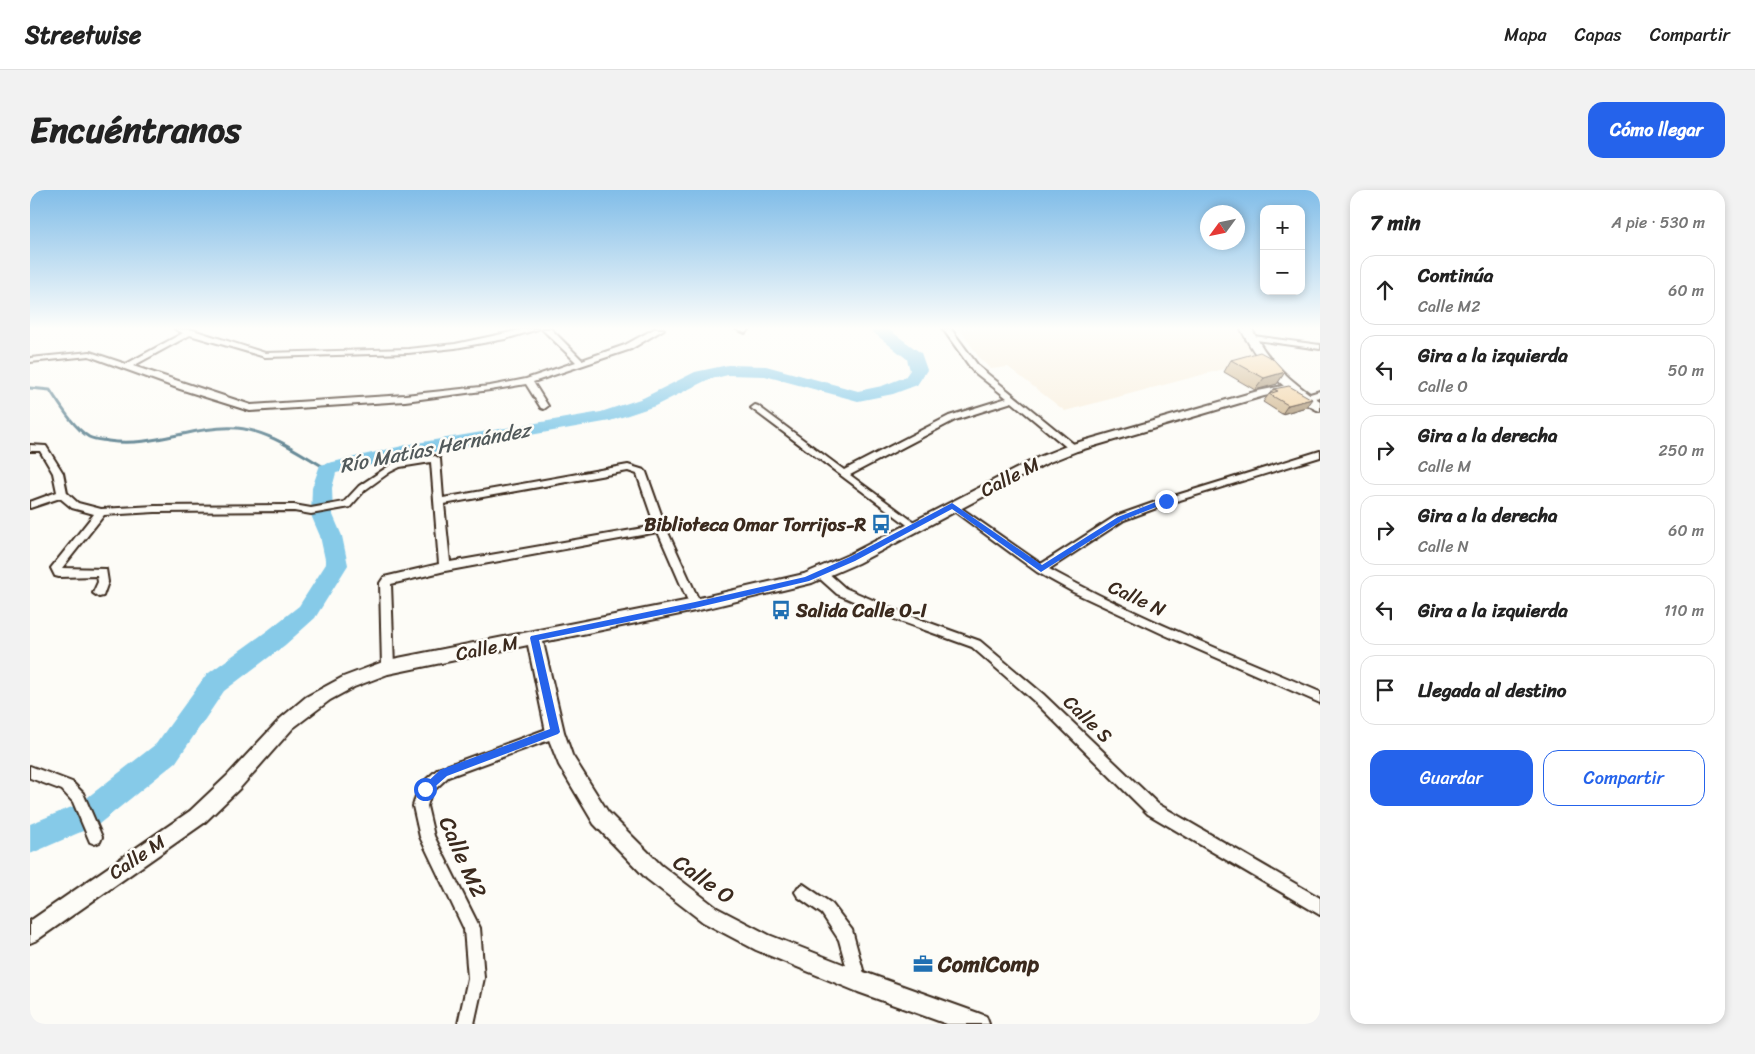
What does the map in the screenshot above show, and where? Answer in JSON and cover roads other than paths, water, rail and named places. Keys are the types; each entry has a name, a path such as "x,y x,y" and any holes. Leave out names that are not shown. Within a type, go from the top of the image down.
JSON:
{"main road":[{"path":"1271,368 1304,397 1320,407"}],"street":[{"path":"129,368 250,408 405,398 490,388 528,381 570,368"},
{"path":"976,368 1073,448"},
{"path":"528,381 544,406"},
{"name":"Calle M","path":"30,933 197,817 222,796 290,720 310,703 338,686 363,675 388,668 792,584 822,574 1043,460 1073,448 1262,393 1292,387"},
{"path":"1304,397 1320,394"},
{"path":"844,474 952,418 1013,399"},
{"path":"754,408 914,527"},
{"path":"30,448 43,448 58,473 62,494 75,506 102,512 155,509 294,508 309,510 335,508 348,505 362,488 398,464 435,459 445,567"},
{"path":"1041,569 1120,518 1166,501 1320,454"},
{"path":"439,502 628,468 641,472 661,528 695,605"},
{"path":"30,505 62,494"},
{"name":"Calle N","path":"952,506 1041,569 1077,589 1169,632 1320,698"},
{"path":"99,593 103,582 102,572 59,573 56,568 102,512"},
{"path":"388,668 386,583 392,577 661,528"},
{"name":"Calle S","path":"822,574 841,591 901,617 976,644 1039,698 1153,809 1320,907"},
{"name":"Calle O","path":"534,638 555,732 565,759 600,818 654,872 710,915 763,943 858,981 978,1024"},
{"name":"Calle M2","path":"466,1024 476,978 472,928 427,837 420,806 425,789 443,773 555,732"},
{"path":"30,772 67,786 78,798 95,837"},
{"path":"804,892 827,909 846,936 858,981"}],"waterway":[{"name":"Río Matías Hernández","path":"30,839 89,814 166,753 215,683 276,638 307,612 337,565 331,536 322,515 322,488 327,469 411,450 604,417 649,402 701,376 728,370 766,371 858,396 887,390 911,381 919,370 918,368"},
{"path":"30,388 50,390 72,422 83,433 94,439 141,442 205,430 237,428 261,433 273,438 327,469"}],"place":[{"name":"Biblioteca Omar Torrijos-R","path":"881,524"},
{"name":"Salida Calle O-I","path":"781,610"},
{"name":"ComiComp","path":"923,964"}]}
